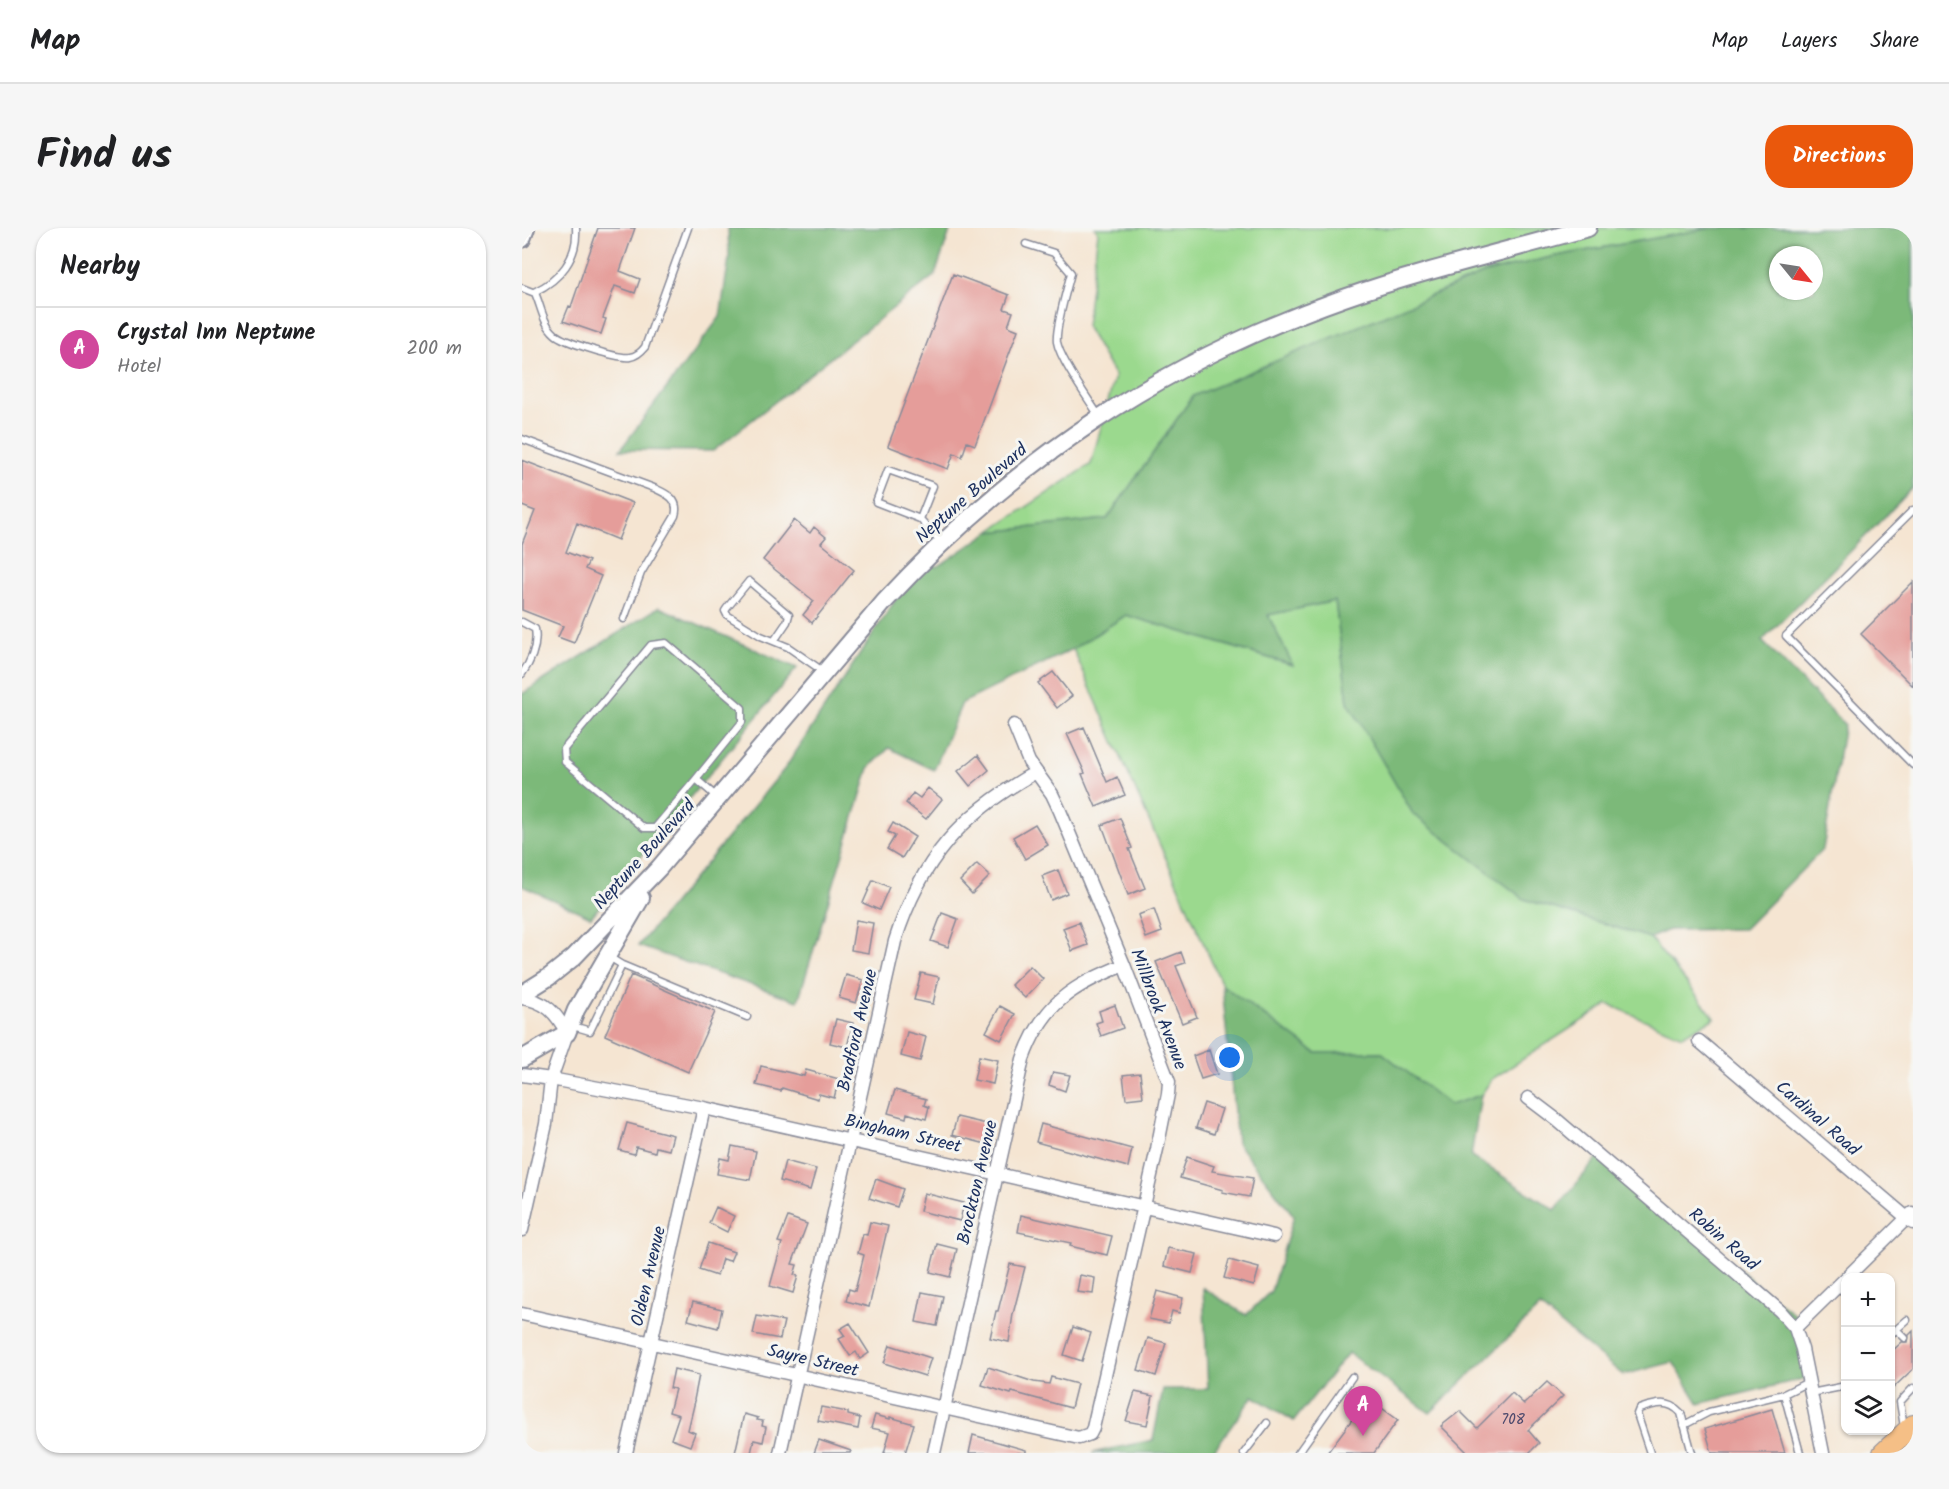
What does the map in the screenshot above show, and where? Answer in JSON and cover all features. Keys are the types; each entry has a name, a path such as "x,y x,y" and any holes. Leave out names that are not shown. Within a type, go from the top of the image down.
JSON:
{"main road":[{"path":"1883,1453 1910,1432"},
{"path":"1899,1453 1910,1432"}],"street":[{"path":"522,239 526,228"},
{"name":"Neptune Boulevard","path":"522,996 549,978 574,957 659,868 885,602 942,542 1025,470 1100,416 1188,366 1301,314 1390,283 1588,228"},
{"name":"Millbrook Avenue","path":"1014,725 1020,745 1052,794 1060,811 1124,965 1169,1082 1093,1428"},
{"name":"Bradford Avenue","path":"780,1453 895,941 914,890 935,856 964,823 989,801 1036,772"},
{"path":"522,1226 546,1124 551,1079 568,1029 606,955 659,868"},
{"name":"Brockton Avenue","path":"934,1453 1023,1059 1038,1026 1054,1006 1078,985 1124,965"},
{"path":"522,996 539,1001 550,1008 568,1029"},
{"path":"522,1059 568,1029"},
{"name":"Cardinal Road","path":"1699,1041 1911,1218"},
{"name":"Bingham Street","path":"522,1075 704,1108 1274,1236"},
{"name":"Robin Road","path":"1528,1098 1557,1120 1771,1303 1795,1328 1802,1349 1823,1453"},
{"name":"Olden Avenue","path":"626,1453 704,1108"},
{"path":"1851,1273 1911,1218"},
{"path":"1795,1328 1841,1283"},
{"name":"Sayre Street","path":"522,1314 1079,1438 1090,1434 1093,1428"}],"lane":[{"path":"522,288 534,292 548,286 563,272 577,239 576,228"},
{"path":"534,292 547,324 555,335 614,356 627,358 636,356 645,347 688,228"},
{"path":"1026,244 1054,253 1071,273 1061,311 1057,343 1070,370 1100,416"},
{"path":"522,439 654,488 669,495 675,501 677,509 675,516 641,573 624,619"},
{"path":"920,519 933,486 888,470 876,502 920,519 942,542"},
{"path":"1913,510 1786,636 1913,765"},
{"path":"774,641 789,615 749,581 725,611 727,615 739,624 774,641 788,647 825,673"},
{"path":"522,622 535,629 537,639 531,662 522,674"},
{"path":"666,643 742,708 742,722 696,779 655,828 644,828 565,762 564,749 651,645 666,643"},
{"path":"696,779 719,798"},
{"path":"606,955 622,965 747,1017"},
{"path":"568,1029 590,1031 622,965"},
{"path":"1905,1338 1897,1329 1906,1320"},
{"path":"1298,1453 1352,1377"},
{"path":"1684,1425 1709,1412 1810,1387 1841,1386"},
{"path":"1910,1432 1900,1402 1913,1388"},
{"path":"1784,1394 1800,1453"},
{"path":"1650,1453 1637,1414 1639,1409 1659,1402 1681,1413 1692,1453"},
{"path":"1244,1453 1267,1423"}],"green space":[{"path":"728,228 951,228 935,275 713,451 620,450 720,317 729,258"},
{"path":"1095,228 1711,228 1551,257 1485,273 1193,396 1107,519 989,532 1091,464 1115,376 1086,326 1098,232"},
{"path":"1711,228 1913,228 1913,488 1762,641 1844,724 1823,849 1744,929 1669,930 1650,938 1524,899 1413,814 1348,702 1335,601 1268,615 1293,665 1126,615 1073,649 962,703 934,770 889,748 869,768 798,1001 638,946 786,767 926,553 937,567 989,532 1107,519 1193,396 1485,273 1551,257"},
{"path":"1335,601 1348,702 1524,899 1650,938 1715,1018 1682,1036 1608,1004 1492,1079 1481,1095 1450,1106 1381,1052 1316,1053 1222,985 1073,649 1126,615 1292,665 1268,615"},
{"path":"659,607 797,668 591,917 522,886 522,694"},
{"path":"1222,985 1316,1053 1381,1052 1450,1105 1481,1095 1471,1156 1555,1210 1599,1156 1800,1319 1811,1377 1699,1404 1673,1362 1623,1375 1540,1307 1430,1413 1348,1353 1294,1421 1253,1396 1212,1453 1092,1453 1153,1440 1163,1389 1208,1389 1203,1288 1246,1315 1271,1291 1294,1216 1237,1143"}],"building":[{"path":"598,228 635,228 620,271 640,279 635,293 615,286 603,318 606,319 601,334 563,321 569,306 571,307"},
{"path":"953,274 1009,295 1004,309 1013,312 1008,326 1018,330 975,445 967,442 962,457 954,453 948,469 888,446"},
{"path":"522,460 633,503 618,540 577,523 566,552 589,561 585,569 601,576 574,643 558,637 563,626 522,610 522,544 535,511 522,506"},
{"path":"794,520 810,533 814,527 826,537 821,543 854,570 812,623 803,615 814,601 763,560"},
{"path":"1913,582 1913,686 1861,634"},
{"path":"1053,672 1072,696 1057,708 1038,683"},
{"path":"1084,727 1107,782 1117,777 1125,795 1096,807 1082,774 1085,773 1067,734"},
{"path":"978,755 989,770 970,786 958,771"},
{"path":"928,788 942,799 926,819 906,803 913,793 920,798"},
{"path":"1120,818 1132,848 1129,849 1145,888 1128,895 1102,825"},
{"path":"893,823 915,837 902,858 887,849 895,836 888,832"},
{"path":"1035,824 1048,845 1025,859 1013,837"},
{"path":"977,864 990,876 972,894 960,881"},
{"path":"1058,870 1067,893 1051,900 1042,876"},
{"path":"873,880 889,887 879,910 863,903"},
{"path":"1154,909 1162,932 1146,938 1138,915"},
{"path":"942,913 958,919 948,947 931,941"},
{"path":"856,920 873,923 868,953 851,950"},
{"path":"1079,922 1088,945 1072,951 1063,928"},
{"path":"1181,952 1185,963 1176,966 1197,1017 1182,1023 1156,962"},
{"path":"1030,966 1043,979 1025,998 1011,985"},
{"path":"921,973 939,977 933,1004 914,1000"},
{"path":"631,975 715,1012 688,1072 605,1035"},
{"path":"846,975 863,980 856,1003 839,998"},
{"path":"1115,1005 1123,1028 1101,1036 1096,1023 1102,1021 1099,1011"},
{"path":"1000,1006 1015,1014 1001,1040 986,1032"},
{"path":"836,1019 853,1023 847,1047 830,1043"},
{"path":"907,1032 926,1037 920,1061 901,1056"},
{"path":"1209,1050 1217,1074 1201,1079 1193,1056"},
{"path":"979,1056 998,1060 993,1084 974,1080"},
{"path":"761,1066 804,1076 806,1070 839,1079 834,1098 819,1094 818,1099 782,1088 781,1091 756,1085"},
{"path":"1053,1072 1070,1075 1065,1091 1049,1085"},
{"path":"1140,1073 1143,1097 1126,1099 1123,1075"},
{"path":"895,1090 926,1099 924,1105 929,1107 926,1119 907,1113 906,1118 888,1113"},
{"path":"1204,1103 1222,1109 1214,1134 1196,1128"},
{"path":"957,1117 991,1125 986,1144 952,1135"},
{"path":"627,1123 673,1135 669,1150 656,1147 655,1152 636,1147 634,1154 619,1150"},
{"path":"1041,1124 1132,1149 1128,1167 1036,1142"},
{"path":"732,1146 756,1151 750,1180 717,1174 720,1158 729,1160"},
{"path":"1187,1157 1214,1166 1212,1171 1253,1178 1249,1197 1222,1192 1223,1190 1180,1178"},
{"path":"785,1161 816,1169 810,1190 780,1181"},
{"path":"876,1179 903,1189 897,1207 869,1198"},
{"path":"924,1193 964,1203 960,1221 920,1211"},
{"path":"716,1207 734,1216 727,1232 709,1223"},
{"path":"1021,1215 1112,1236 1107,1255 1070,1246 1071,1243 1018,1232"},
{"path":"788,1217 807,1224 792,1264 797,1265 794,1275 798,1276 793,1293 770,1286 782,1243 778,1242"},
{"path":"870,1222 888,1226 869,1307 846,1301 849,1289 855,1291 864,1255 858,1253 863,1234 867,1235"},
{"path":"708,1243 734,1252 730,1261 722,1259 717,1276 699,1270"},
{"path":"937,1244 957,1249 950,1277 930,1272"},
{"path":"1168,1248 1197,1254 1192,1273 1164,1266"},
{"path":"1229,1260 1259,1268 1254,1286 1224,1278"},
{"path":"1010,1264 1025,1267 1013,1314 1009,1342 990,1338"},
{"path":"1080,1275 1095,1278 1093,1294 1077,1292"},
{"path":"1157,1291 1183,1298 1179,1313 1172,1311 1169,1323 1149,1319"},
{"path":"922,1292 943,1296 937,1326 916,1322"},
{"path":"693,1302 722,1309 718,1328 688,1320"},
{"path":"757,1316 784,1321 780,1339 753,1334"},
{"path":"850,1323 869,1353 860,1359 856,1352 850,1356 839,1339 845,1336 840,1329"},
{"path":"1073,1327 1091,1333 1082,1361 1064,1355"},
{"path":"1913,1331 1913,1369 1895,1386 1895,1348 1902,1342 1908,1342 1909,1335"},
{"path":"1148,1338 1166,1343 1156,1376 1138,1370"},
{"path":"890,1345 931,1358 925,1376 884,1363"},
{"path":"988,1367 1034,1382 1049,1384 1051,1377 1077,1384 1071,1408 982,1385"},
{"path":"674,1369 699,1375 688,1430 695,1433 690,1446 671,1439 679,1415 669,1412 675,1389 670,1388"},
{"path":"1547,1382 1563,1396 1528,1430 1539,1443 1529,1453 1468,1453 1441,1426 1460,1411 1477,1428 1512,1393 1524,1404"},
{"path":"1135,1392 1153,1396 1147,1425 1126,1421"},
{"path":"1368,1398 1398,1420 1374,1453 1327,1453"},
{"path":"821,1407 848,1412 848,1415 860,1418 858,1429 818,1421"},
{"path":"1772,1409 1785,1453 1712,1453 1705,1429"},
{"path":"744,1414 763,1421 762,1426 766,1427 763,1442 754,1440 751,1453 735,1453"},
{"path":"875,1415 914,1424 905,1453 884,1453 890,1432 871,1428"},
{"path":"973,1435 1026,1450 1026,1453 969,1453"},
{"path":"819,1440 851,1451 850,1453 814,1453"}],"place":[{"name":"Crystal Inn Neptune","path":"1363,1436"}]}
